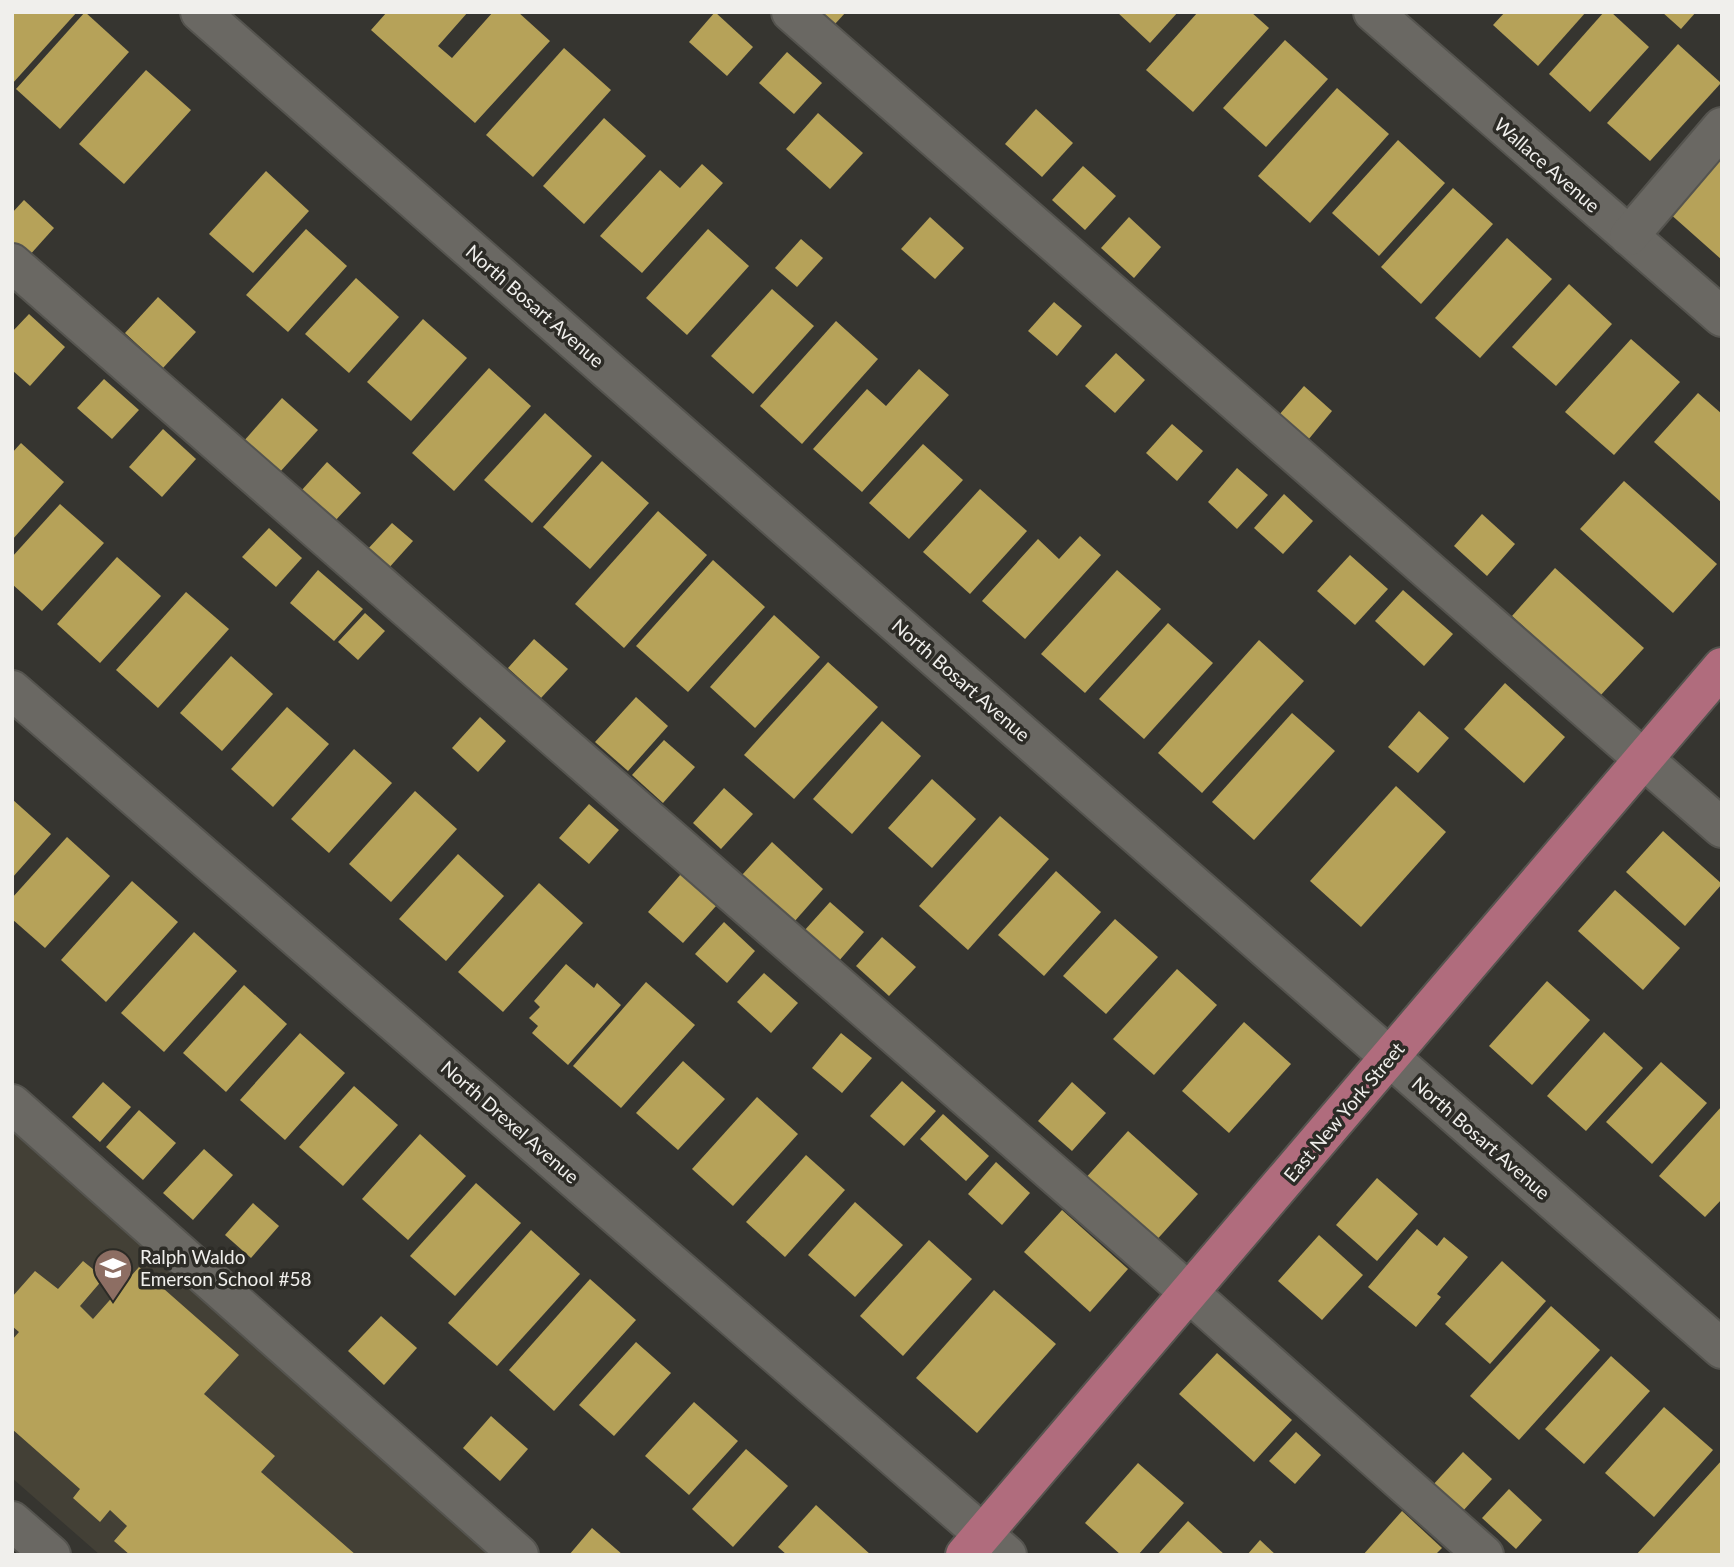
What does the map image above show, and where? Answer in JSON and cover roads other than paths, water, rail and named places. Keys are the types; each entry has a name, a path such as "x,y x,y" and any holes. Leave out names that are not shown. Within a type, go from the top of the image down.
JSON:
{"main road":[{"name":"East New York Street","path":"985,1548 1189,1293 1722,667"}],"street":[{"name":"North Bosart Avenue","path":"200,12 1722,1349"},
{"path":"791,12 1722,828"},
{"name":"Wallace Avenue","path":"1373,12 1722,317"},
{"path":"1629,236 1722,127"},
{"path":"12,263 1189,1293 1484,1555"},
{"name":"North Drexel Avenue","path":"12,690 985,1548"},
{"path":"12,1104 519,1555"},
{"path":"12,1521 51,1555"}],"place":[{"name":"Ralph Waldo Emerson School #58","path":"113,1302"}]}
